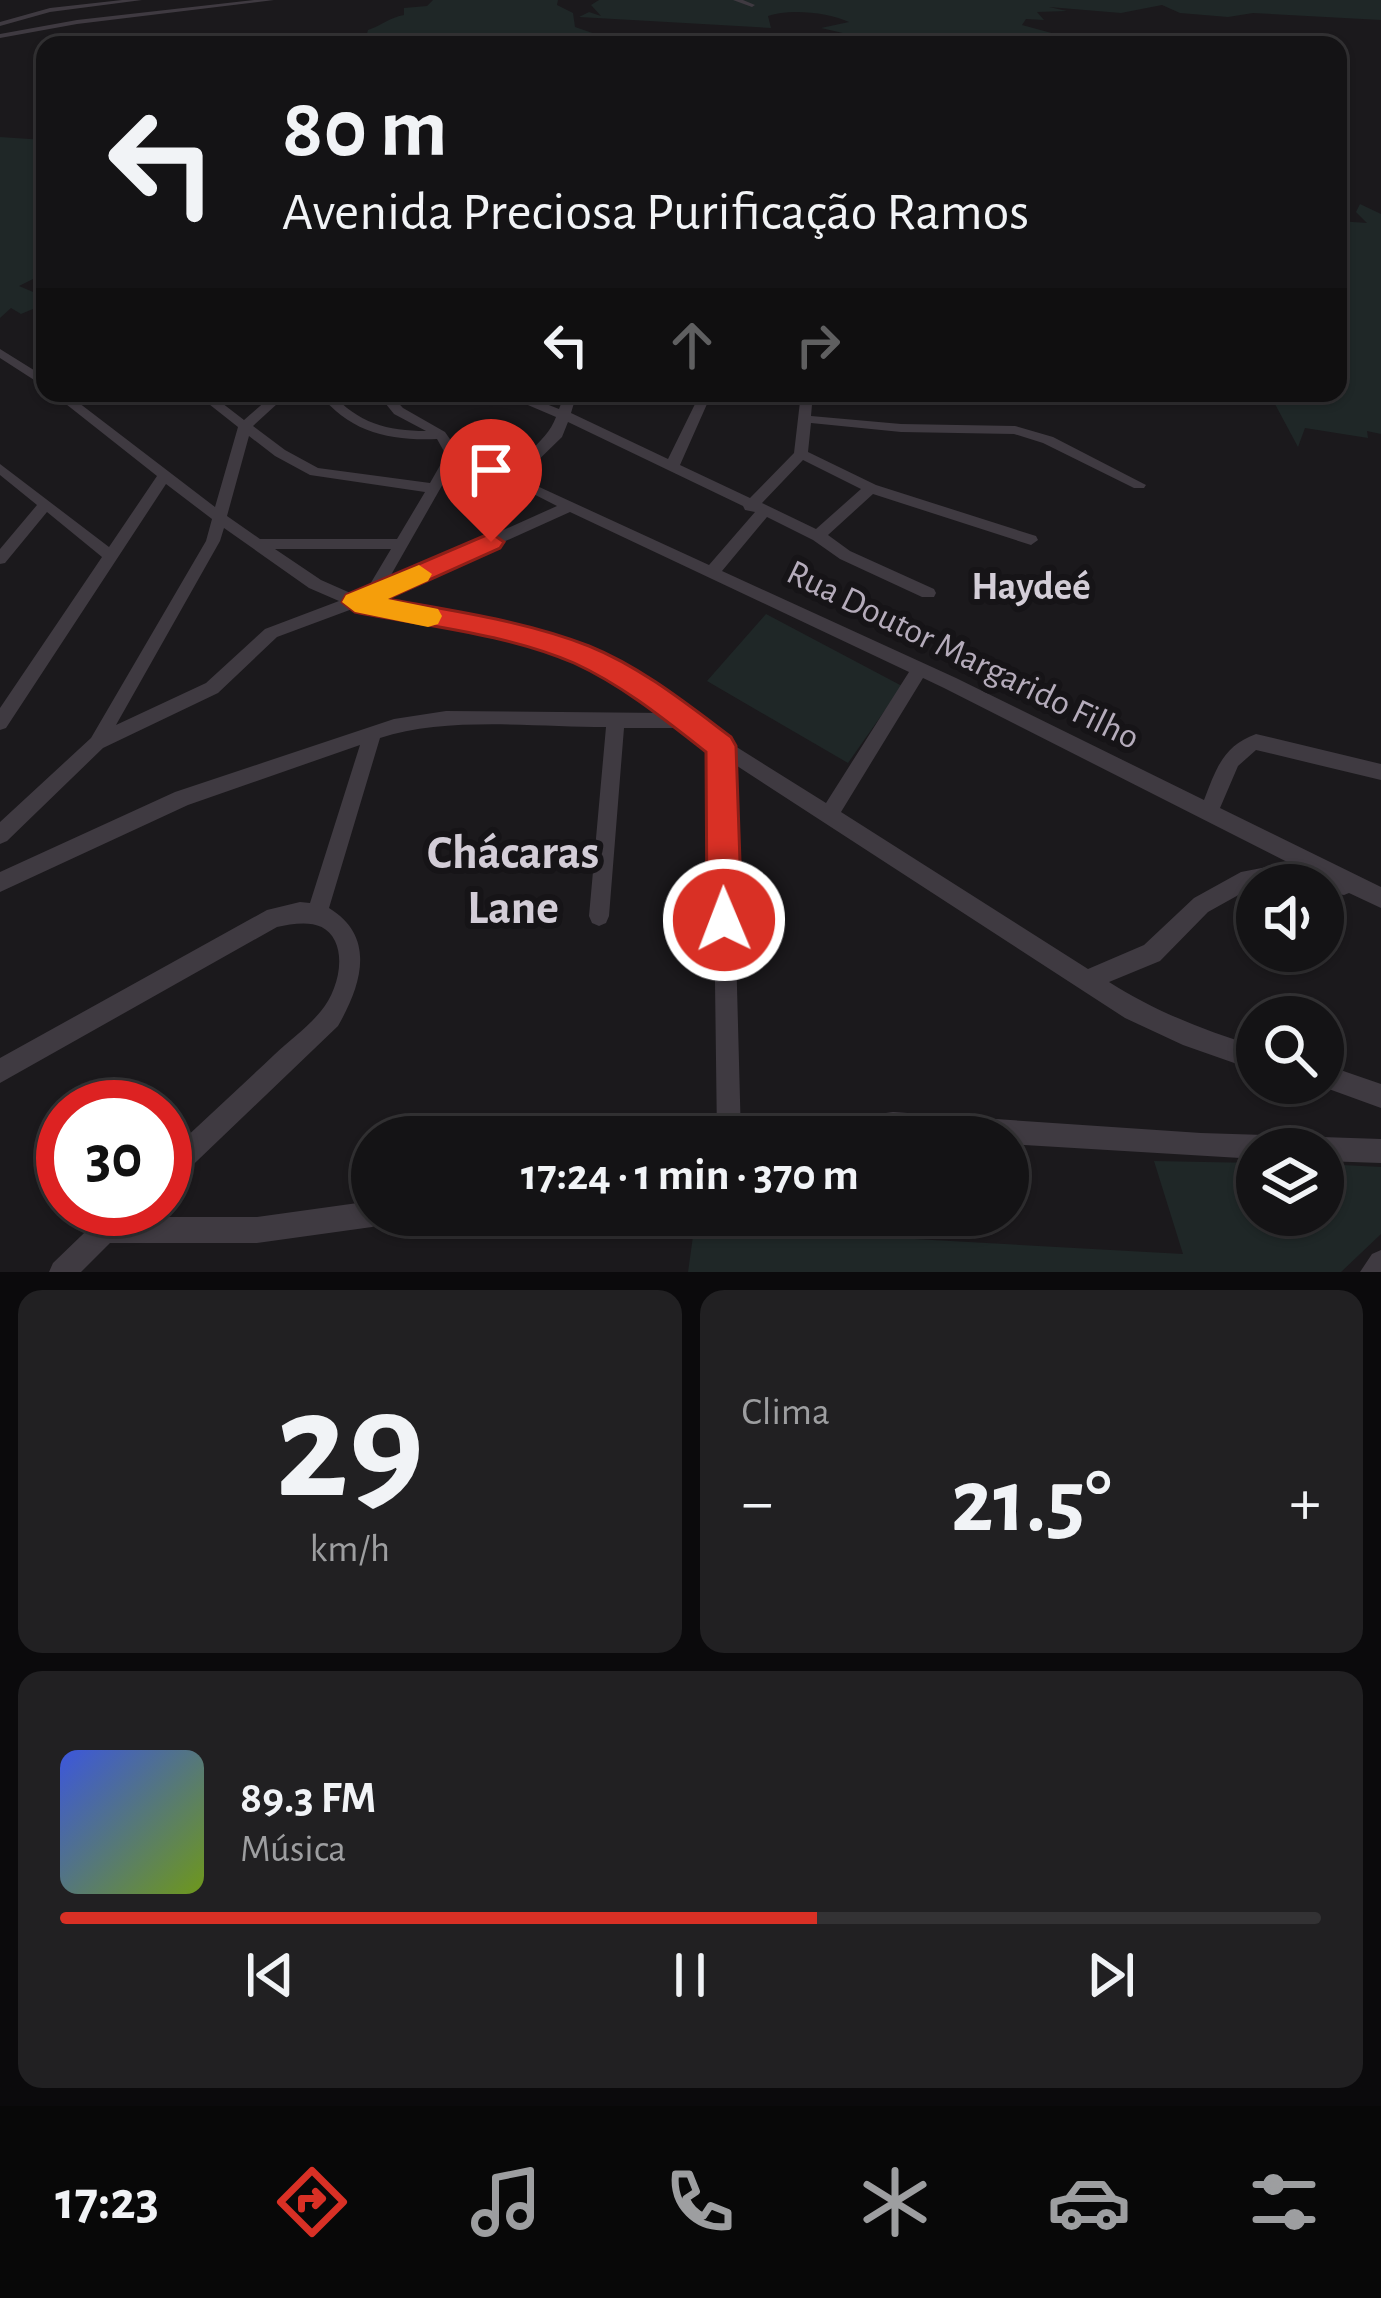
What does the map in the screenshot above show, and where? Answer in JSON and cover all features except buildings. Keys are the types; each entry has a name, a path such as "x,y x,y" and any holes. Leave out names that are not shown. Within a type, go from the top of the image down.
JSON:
{"street":[{"path":"0,24 50,10 139,0"},
{"path":"0,36 89,20 272,0"},
{"path":"736,0 752,5"},
{"path":"0,353 36,377"},
{"path":"69,402 300,575 364,598 582,655 654,695 721,746 1085,981 1183,1034 1236,1052"},
{"path":"213,402 315,472 433,488"},
{"path":"98,743 222,520 244,426 272,402"},
{"path":"332,402 344,416 368,428 400,436 441,435"},
{"path":"388,402 441,435 453,455 495,471"},
{"path":"530,402 818,536 845,555 928,593"},
{"path":"564,415 568,402"},
{"path":"671,468 701,402"},
{"path":"713,571 801,454 806,402"},
{"name":"Rua Doutor Margarido Filho","path":"564,415 556,434 515,478 920,669 1381,898"},
{"path":"805,418 901,428 1015,430 1048,440 1139,485"},
{"path":"801,454 872,488 1031,540"},
{"path":"364,598 402,544 453,455"},
{"path":"0,468 43,507 111,556"},
{"path":"0,723 164,476"},
{"path":"818,536 872,488"},
{"path":"0,835 98,743 212,688 271,633 364,598 571,506"},
{"path":"0,560 43,507"},
{"path":"258,544 402,544"},
{"path":"830,814 920,669"},
{"path":"0,882 182,797 373,732 446,718 686,721"},
{"path":"599,916 616,721"},
{"path":"317,913 373,732"},
{"path":"1209,812 1234,754 1244,744 1256,742 1381,772"},
{"path":"721,746 729,1116"},
{"path":"1085,981 1152,953 1201,905 1248,879 1272,876 1357,887"},
{"path":"4,1063 274,917 292,911 317,913 349,942 352,974 346,996 330,1018 192,1148"},
{"path":"1344,1083 1381,1096"},
{"path":"1029,1133 1381,1150"},
{"path":"192,1230 257,1230 351,1217"},
{"path":"62,1272 99,1236"},
{"path":"1372,1272 1381,1263"}],"shaded area":[{"path":"433,0 558,0 557,5 573,13 575,27 601,36 366,36 368,30 404,15 404,8 427,6"},
{"path":"599,0 1381,0 1381,20 1253,13 1228,17 1180,13 1162,5 1121,13 1049,7 1067,11 1037,12 1044,20 1026,19 1022,25 1056,36 847,36 821,28 849,22 810,13 768,16 771,28 579,17 589,12 601,16 591,5"},
{"path":"0,137 36,139 36,278 19,286 36,293 36,308 21,314 11,308 0,318"},
{"path":"1360,204 1381,214 1381,434 1367,431 1368,438 1305,428 1298,447 1274,402 1347,402 1347,222 1367,223 1356,212"},
{"path":"766,614 902,686 848,763 707,681"},
{"path":"1154,1161 1236,1163 1236,1236 1344,1236 1344,1165 1381,1167 1381,1234 1341,1272 688,1272 693,1236 861,1236 1183,1254"}],"slow traffic":[{"path":"419,574 355,602 428,616"}],"district":[{"name":"Haydeé","path":"1031,587"},
{"name":"Chácaras Lane","path":"513,882"}],"route":[{"path":"491,542 355,602 497,630 582,655 654,695 721,746 724,920"}]}
